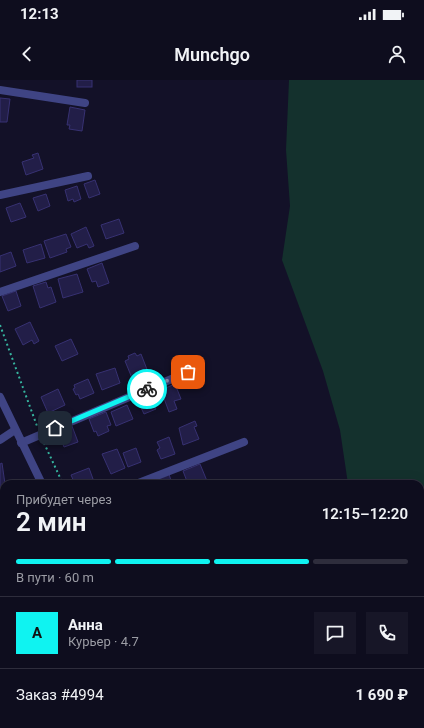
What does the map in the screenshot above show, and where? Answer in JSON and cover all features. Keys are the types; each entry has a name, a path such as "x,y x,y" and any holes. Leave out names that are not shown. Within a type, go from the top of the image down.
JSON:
{"street":[{"path":"0,90 85,103"},
{"path":"0,196 88,176"},
{"path":"0,292 135,246"},
{"path":"21,443 188,372"},
{"path":"0,397 40,480"},
{"path":"0,440 15,430"},
{"path":"146,480 244,442"}],"path":[{"path":"0,325 40,434 61,480"}],"green space":[{"path":"289,80 424,80 424,480 347,480 340,430 323,371 282,260 290,206 286,150"}],"building":[{"path":"77,80 92,80 92,87 77,87"},
{"path":"0,98 10,99 7,122 0,122"},
{"path":"70,107 85,110 82,131 69,129 70,125 67,125"},
{"path":"38,153 43,169 26,175 22,162 34,158 32,155"},
{"path":"95,180 100,194 89,198 84,184"},
{"path":"77,186 81,199 74,202 73,199 68,201 65,190"},
{"path":"46,194 50,206 38,211 33,198"},
{"path":"20,203 26,217 11,222 6,208"},
{"path":"119,219 124,233 106,239 101,225"},
{"path":"86,227 94,246 89,248 87,244 77,248 71,234"},
{"path":"66,234 71,247 66,249 67,252 50,258 44,241"},
{"path":"41,244 45,258 27,263 23,250"},
{"path":"11,252 16,266 0,272 0,256"},
{"path":"102,263 109,283 98,287 96,281 92,282 87,269"},
{"path":"77,274 83,292 63,298 58,279"},
{"path":"46,282 48,288 51,287 56,302 40,308 33,286"},
{"path":"16,291 21,306 8,311 2,296"},
{"path":"30,322 39,341 34,344 32,340 23,345 15,329"},
{"path":"71,339 78,354 62,361 55,346"},
{"path":"135,353 137,356 141,354 148,372 132,378 125,361 129,359 128,356"},
{"path":"115,368 120,383 102,390 96,374"},
{"path":"88,379 94,393 80,399 78,394 76,395 73,389 75,388 74,385"},
{"path":"175,384 181,399 174,401 177,409 169,412 161,390"},
{"path":"58,389 65,405 48,413 41,397"},
{"path":"149,394 156,409 144,414 137,399"},
{"path":"127,405 133,419 116,426 111,412"},
{"path":"106,412 111,425 107,426 109,431 98,436 96,431 94,432 89,419"},
{"path":"195,421 197,426 194,427 199,439 183,445 179,428"},
{"path":"72,426 78,442 64,447 58,432"},
{"path":"169,437 175,454 161,459 157,450 160,448 157,442"},
{"path":"136,448 141,462 128,467 123,453"},
{"path":"117,449 125,468 111,474 102,454"},
{"path":"2,463 4,480 0,480 0,464"},
{"path":"200,464 207,480 186,480 183,471"},
{"path":"89,468 93,479 73,480 71,475"},
{"path":"169,474 171,480 154,480"}],"way so far":[{"path":"147,389 188,372"}],"route":[{"path":"55,428 147,389"}]}
